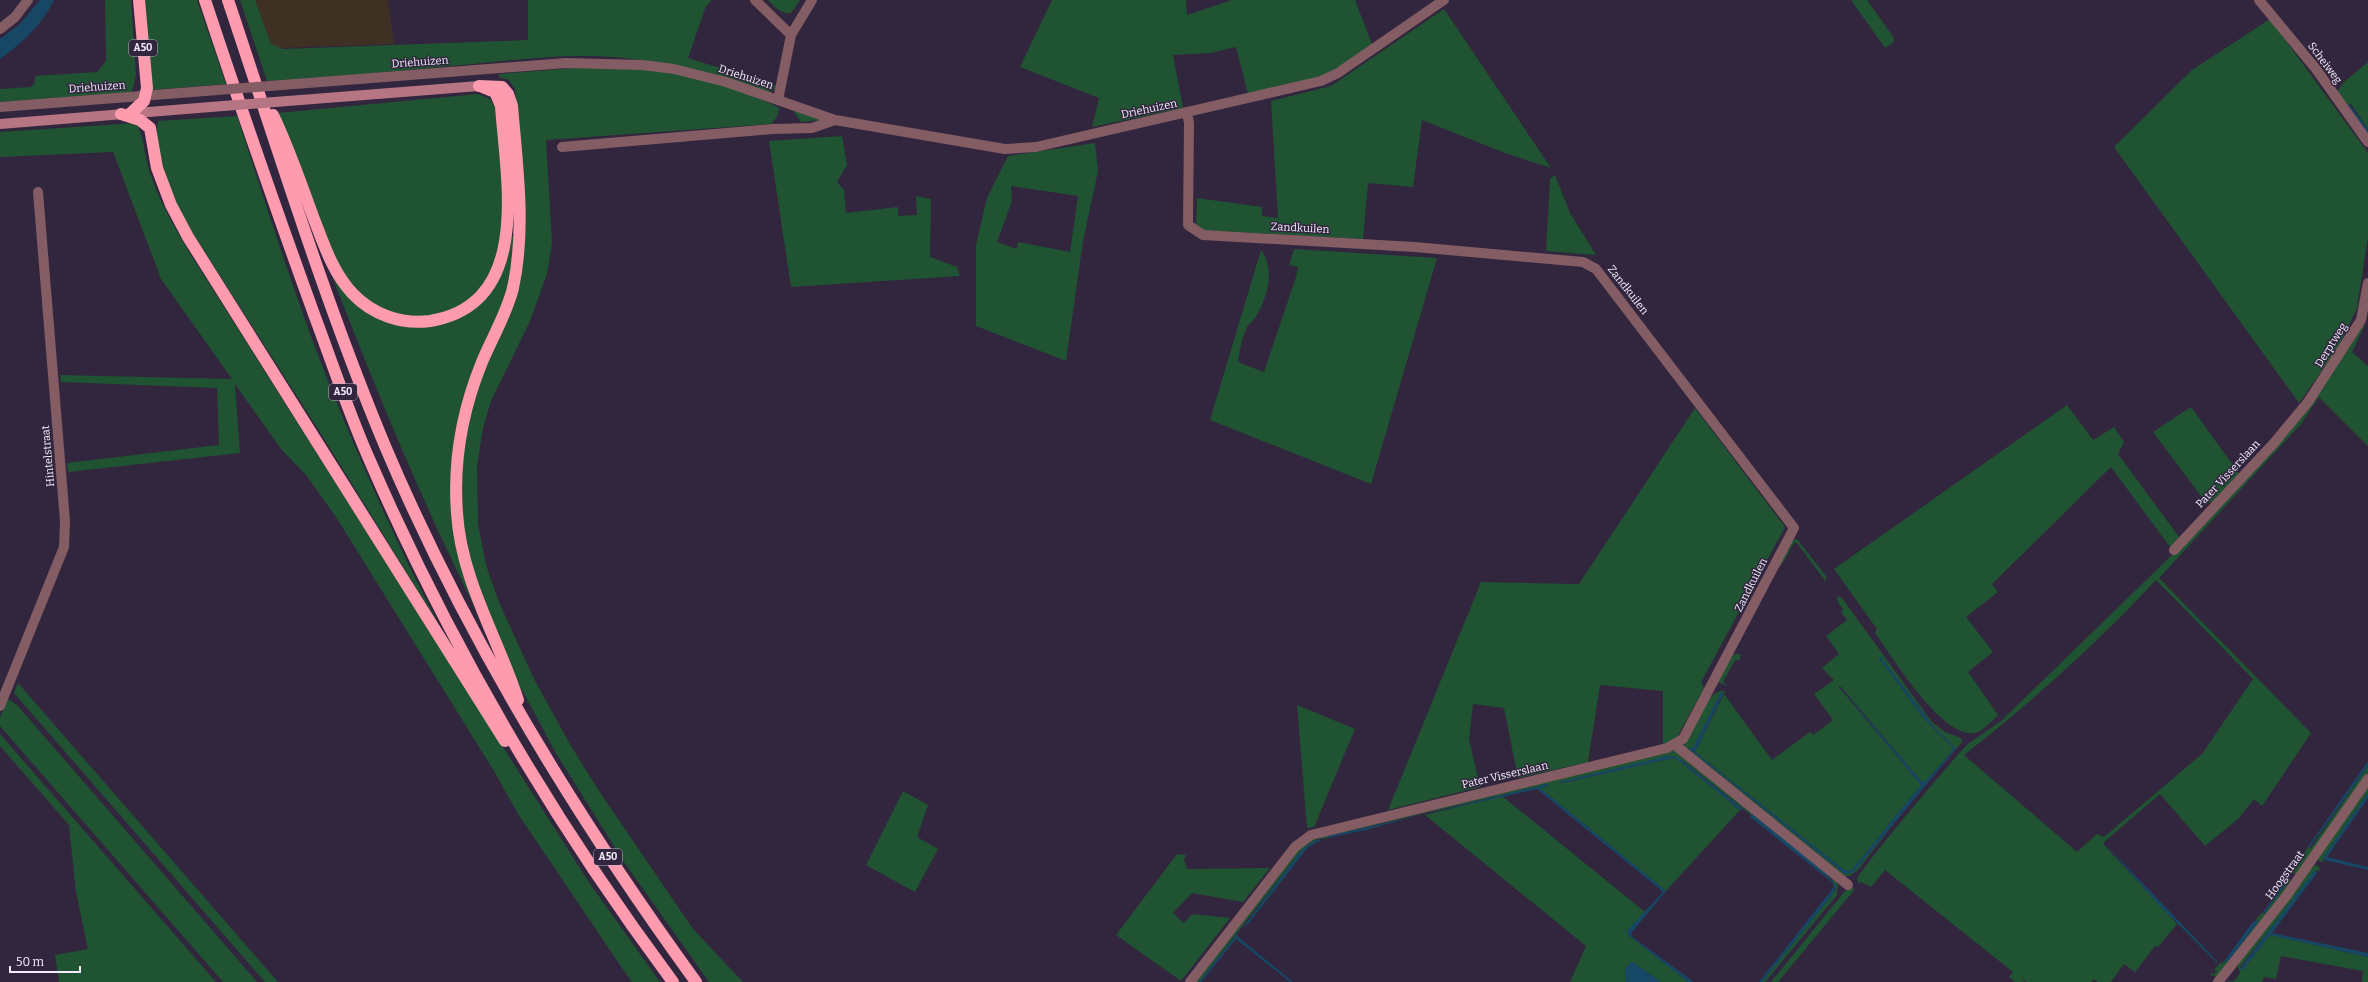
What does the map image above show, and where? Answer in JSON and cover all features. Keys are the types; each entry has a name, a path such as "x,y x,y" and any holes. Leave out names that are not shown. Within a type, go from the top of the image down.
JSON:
{"highway":[{"name":"A50","path":"139,0 146,96"},
{"name":"A50","path":"205,0 278,214 369,459 414,555 466,658 526,764 604,887 673,982"},
{"name":"A50","path":"228,0 342,338 385,446 432,548 527,728 614,867 696,982"},
{"name":"A50","path":"252,72 280,129 322,241 337,272 352,293 373,310 391,318 414,322 442,318 472,303 491,282 500,266 505,250 508,212 501,106 495,92 479,86"},
{"name":"A50","path":"479,86 502,87 511,102 520,235 512,290 474,382 463,419 456,466 456,514 461,544 470,578 509,672 527,728"},
{"path":"126,114 144,101 146,96"},
{"name":"A50","path":"126,114 147,125 163,183 171,205 188,237 506,744 526,764"}],"main road":[{"path":"0,124 479,86"}],"street":[{"path":"0,29 14,17 28,0"},
{"path":"756,0 791,35"},
{"path":"778,100 791,35 812,0"},
{"name":"Driehuizen","path":"0,107 566,63 613,63 674,69 726,82 835,120 1005,149 1036,147 1321,81 1338,73 1444,0"},
{"name":"Scheiweg","path":"2259,0 2316,69 2368,142"},
{"name":"Zandkuilen","path":"1187,113 1189,123 1188,225 1203,235 1415,247 1583,262 1596,269 1604,277 1794,528 1690,729 1683,739 1675,745"},
{"name":"Driehuizen","path":"562,147 773,129 812,128 835,120"},
{"name":"Hintelstraat","path":"0,706 64,547 65,521 38,192"},
{"name":"Derptweg","path":"2299,414 2341,354 2361,320 2368,283"},
{"name":"Pater Visserslaan","path":"2174,550 2299,414"},
{"path":"1675,745 1848,885"},
{"name":"Pater Visserslaan","path":"1190,982 1295,848 1311,835 1675,745"},
{"name":"Hoogstraat","path":"2218,982 2287,895 2368,779"}],"shaded area":[{"path":"255,0 388,0 394,44 277,48 271,44"}],"green space":[{"path":"105,0 131,0 136,75 132,92 0,102 0,89 31,87 35,83 35,76 97,72 106,61"},
{"path":"142,0 197,0 226,84 151,90"},
{"path":"240,0 255,0 271,44 283,49 528,40 528,0 712,0 706,6 688,58 778,86 774,90 768,92 732,80 679,67 643,60 586,56 567,56 267,81"},
{"path":"768,0 800,0 791,13 784,13 778,10"},
{"path":"1052,0 1186,0 1187,15 1232,0 1355,0 1372,44 1337,69 1318,77 1248,94 1236,47 1210,53 1173,55 1183,108 1092,127 1099,98 1020,67"},
{"path":"1851,0 1867,0 1894,38 1893,43 1885,48"},
{"path":"1444,9 1551,168 1505,153 1422,120 1413,187 1368,183 1363,239 1201,230 1196,224 1197,198 1262,207 1262,216 1278,218 1271,101 1331,86"},
{"path":"2270,19 2368,153 2368,237 2357,308 2338,348 2299,403 2114,147 2192,70"},
{"path":"2368,62 2368,129 2351,104 2348,105 2336,93 2344,82"},
{"path":"614,65 678,74 739,90 779,108 777,117 771,124 546,140 552,243 547,274 530,321 491,401 483,428 477,466 478,524 486,565 498,600 535,681 571,746 599,791 693,929 743,982 709,982 624,862 557,755 514,675 474,580 462,521 461,460 470,409 515,290 519,131 515,89 509,80 499,77 499,74"},
{"path":"478,94 490,99 497,111 502,161 504,216 501,242 493,267 481,288 462,305 456,308 434,315 412,318 381,309 363,297 342,272 332,252 278,113"},
{"path":"793,110 822,120 801,122"},
{"path":"237,116 294,289 332,391 382,509 439,625 323,437 178,210 169,189 157,144 158,121"},
{"path":"136,123 143,141 148,167 158,194 189,252 588,881 660,982 632,982 622,968 518,814 494,771 336,517 306,475 281,449 235,384 240,453 68,472 67,463 219,445 217,388 61,382 60,375 232,379 161,279 113,152 0,157 0,132"},
{"path":"842,136 847,165 837,182 844,190 846,213 898,207 898,216 917,215 916,196 931,199 930,257 957,267 960,276 791,287 769,141"},
{"path":"1095,143 1098,171 1083,241 1066,361 976,326 976,245 987,198 1008,156","holes":["1011,186 1078,196 1070,252 1018,242 1017,249 997,242 1012,201"]},
{"path":"1555,175 1570,213 1596,255 1546,251 1550,179"},
{"path":"511,236 517,236 508,292 479,360 453,489 483,624 440,536 400,446 327,263 356,303 426,326 494,286 507,257"},
{"path":"1294,249 1437,258 1371,484 1210,420 1261,250 1266,258 1268,266 1268,284 1263,302 1254,319 1245,331 1238,361 1264,372 1296,277 1298,267 1289,265"},
{"path":"2362,325 2365,325 2352,352 2368,366 2368,446 2319,397 2301,424 2159,578 2311,733 2262,806 2254,799 2238,819 2205,846 2160,794 2104,842 2104,845 2177,924 2158,947 2155,946 2135,972 2124,964 2111,982 2098,982 2094,979 2091,982 2027,982 2022,979 2024,982 2015,982 2009,977 2013,972 1885,870 1871,887 1861,882 1859,884 1857,878 1869,862 1961,751 1969,743 2001,721 2176,551 2274,445","holes":["2156,580 2253,679 2202,754 2104,837 2097,834 2077,852 1964,755 2039,693 2111,626"]},
{"path":"2067,405 2093,440 2114,427 2124,442 2118,454 2179,537 2170,547 2111,467 1992,584 1998,592 1966,617 1993,652 1968,672 1998,715 1980,731 1967,733 1952,726 1937,714 1922,697 1875,633 1877,629 1834,569"},
{"path":"2191,407 2240,475 2211,503 2204,500 2153,432"},
{"path":"1695,408 1785,527 1701,682 1704,688 1675,741 1663,744 1663,691 1600,685 1588,762 1518,778 1504,708 1473,704 1469,739 1480,787 1388,810 1481,582 1579,584"},
{"path":"1797,539 1826,576 1826,582 1797,543 1794,543 1781,566 1779,563 1792,540"},
{"path":"1837,596 1842,598 1932,722 1945,732 1961,738 1962,742 1941,767 1956,749 1933,726 1880,657 1879,658 1925,720 1954,749 1926,781 1922,782 1841,687 1838,686 1921,785 1851,871 1844,870 1695,752 1724,694 1772,760 1810,732 1813,735 1833,720 1814,694 1834,680 1822,668 1839,654 1826,636 1847,620 1841,612 1843,610 1837,600"},
{"path":"1737,654 1741,655 1739,660 1735,660 1723,682 1728,686 1720,683 1718,680 1731,656"},
{"path":"18,683 278,982 265,982 14,693"},
{"path":"1725,691 1724,694 1720,694 1693,748 1688,748 1845,874 1852,873 1856,869 1895,823 1858,870 1850,876 1841,876 1683,749 1684,742 1701,710 1713,695"},
{"path":"8,699 17,705 257,982 223,982 0,726 0,717"},
{"path":"1297,705 1355,729 1314,827 1307,828"},
{"path":"0,734 216,982 59,982 55,955 88,949 76,892 69,825 0,746"},
{"path":"1671,750 1675,751 1838,883 1837,895 1765,982 1762,982 1836,889 1832,879 1683,761 1672,756 1559,782 1563,783 1672,758 1678,760 1740,810 1666,891 1540,788 1548,784 1328,836 1328,838 1317,839 1300,852 1199,982 1193,982 1295,851 1313,837"},
{"path":"2368,766 2368,773 2297,874 2291,873 2293,873 2305,856 2303,854 2308,847 2311,848"},
{"path":"2368,785 2368,793 2323,858 2324,862 2316,860"},
{"path":"903,791 928,805 917,837 938,849 915,892 866,865"},
{"path":"1502,796 1645,912 1627,931 1628,935 1688,982 1661,982 1634,963 1625,969 1626,982 1570,982 1586,946 1425,815"},
{"path":"1177,854 1186,855 1184,859 1187,869 1270,868 1243,902 1192,893 1173,913 1184,923 1192,914 1230,918 1181,981 1116,935"},
{"path":"2316,865 2320,868 2318,872 2317,870 2240,967 2243,970 2270,935 2368,957 2368,982 2362,982 2363,971 2281,956 2276,979 2264,977 2262,982 2222,982 2234,981 2240,973 2237,964 2312,866"},
{"path":"2288,877 2291,883 2217,977 2210,975 2212,972 2214,975 2217,971 2214,970 2221,962 2222,964 2230,959 2258,922 2256,920 2261,913 2264,914 2289,880"},
{"path":"1851,887 1855,889 1778,982 1771,982 1845,891"}],"water":[{"path":"40,0 54,0 44,18 31,33 0,59 0,39 20,24"},
{"path":"2348,103 2368,129 2368,135 2348,105"},
{"path":"1880,656 1933,726 1956,749 1856,869 1852,873 1845,874 1688,748 1693,748 1720,694 1724,692 1695,752 1844,870 1851,871 1921,785 1838,685 1922,782 1926,781 1954,749 1925,720 1879,658"},
{"path":"1668,756 1677,757 1743,809 1740,810 1678,760 1672,758 1563,783 1559,782"},
{"path":"2368,761 2368,766 2309,848 2308,847"},
{"path":"1548,784 1549,786 1540,788 1666,891 1632,932 1631,936 1694,982 1688,982 1628,935 1627,931 1662,893 1661,890 1537,789 1421,815"},
{"path":"2368,793 2368,798 2327,857 2368,867 2368,870 2325,860 2323,858"},
{"path":"1752,814 1812,861 1832,880 1836,887 1832,895 1762,982 1759,982 1834,887 1832,882 1750,817"},
{"path":"1412,817 1366,830 1327,838 1328,836"},
{"path":"1320,839 1320,841 1308,847 1249,923 1242,929 1300,852 1310,843"},
{"path":"2104,843 2217,961 2217,963 2159,905"},
{"path":"2315,870 2317,873 2272,933 2368,953 2368,957 2270,935 2243,970 2240,969"},
{"path":"2287,878 2289,880 2264,914 2262,914"},
{"path":"2257,920 2258,922 2230,959 2222,964 2253,922"},
{"path":"1237,934 1238,937 1293,982 1290,982 1236,939 1201,982 1199,982"},
{"path":"1631,962 1661,982 1626,982 1625,969"}]}
